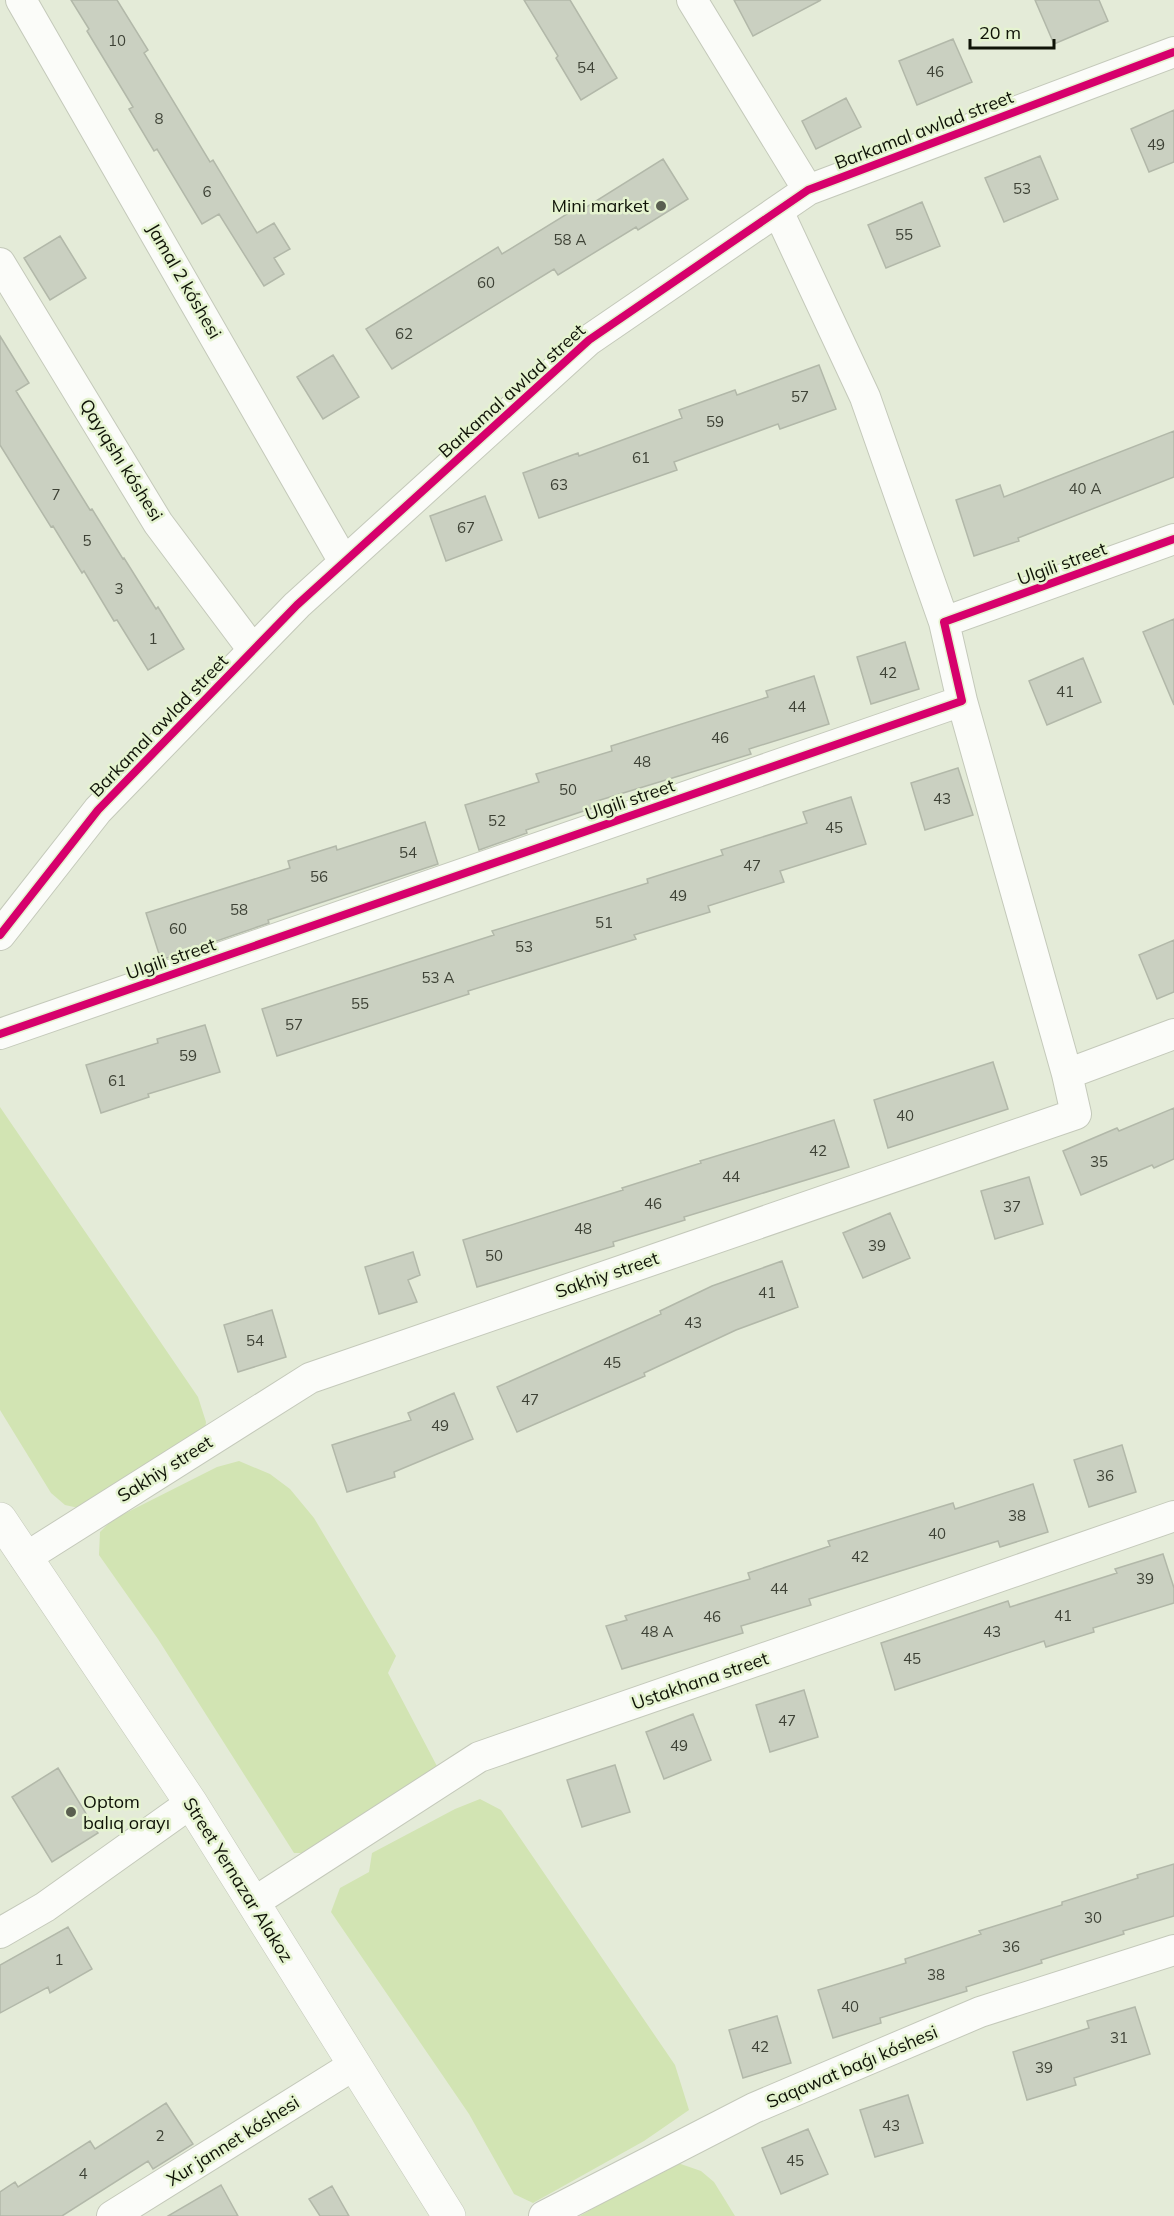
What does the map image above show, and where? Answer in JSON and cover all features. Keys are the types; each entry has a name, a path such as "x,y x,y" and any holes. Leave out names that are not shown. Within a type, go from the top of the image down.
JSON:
{"main road":[{"name":"Street Yernazar Alakoz","path":"9,1541 191,1803 448,2216"}],"street":[{"name":"Jamal 2 kóshesi","path":"21,0 344,562"},
{"path":"692,0 808,190"},
{"name":"Barkamal awlad street","path":"0,935 98,810 297,605 589,340 808,190 1174,52"},
{"path":"778,211 866,397 944,622 962,701 1067,1074 1174,1034"},
{"name":"Qayıqshı kóshesi","path":"0,263 158,523 253,650"},
{"name":"Ulgili street","path":"944,622 1174,539"},
{"name":"Ulgili street","path":"0,1034 962,701"},
{"name":"Sakhiy street","path":"9,1541 310,1378 1077,1114 1067,1074"},
{"name":"Ustakhana street","path":"253,1903 479,1757 1174,1516"},
{"path":"0,1933 45,1907 191,1803"},
{"name":"Saqawat baǵı kóshesi","path":"544,2216 754,2108 980,2012 1174,1950"},
{"name":"Xur jannet kóshesi","path":"112,2216 354,2065"}],"green space":[{"path":"0,1107 198,1397 206,1422 204,1437 83,1509 65,1505 51,1493 0,1410"},
{"path":"239,1461 270,1474 290,1489 314,1518 396,1656 388,1673 439,1770 311,1853 294,1853 158,1639 99,1555 100,1532 112,1520 217,1467"},
{"path":"480,1799 501,1810 675,2065 689,2110 644,2141 533,2203 514,2194 469,2114 331,1912 340,1888 369,1872 372,1853 455,1809"},
{"path":"672,2161 701,2171 714,2182 735,2216 580,2216"}],"building":[{"path":"71,0 117,0 148,50 144,53 210,162 213,160 257,233 274,223 290,249 274,258 284,274 264,286 219,214 202,224 157,149 154,151 129,109 133,107"},
{"path":"524,0 570,0 617,78 581,100 556,58 558,56"},
{"path":"734,0 821,0 753,36"},
{"path":"1035,0 1099,0 1108,21 1054,44"},
{"path":"953,39 972,82 917,105 899,61"},
{"path":"846,98 861,127 816,149 802,121"},
{"path":"1174,110 1174,162 1149,172 1131,129"},
{"path":"1040,156 1058,199 1004,222 985,178"},
{"path":"663,159 688,199 638,230 636,227 558,275 554,269 392,369 366,329 498,247 502,254 583,204 585,208"},
{"path":"922,202 940,246 886,268 868,225"},
{"path":"60,236 86,278 50,300 24,258"},
{"path":"0,336 29,383 16,391 90,510 92,509 184,649 148,670 117,620 114,621 84,571 82,573 53,526 51,527 0,445"},
{"path":"333,355 359,397 323,419 297,377"},
{"path":"819,365 836,409 780,429 778,424 674,462 677,470 539,518 523,473 578,453 579,456 682,418 679,410 735,390 737,395"},
{"path":"1174,431 1174,477 1018,538 1019,541 974,556 956,500 1000,485 1004,497"},
{"path":"485,496 502,540 446,561 430,516"},
{"path":"1174,619 1174,705 1143,632"},
{"path":"905,642 919,689 871,704 857,657"},
{"path":"1083,658 1101,702 1047,725 1029,681"},
{"path":"814,676 829,724 749,749 751,754 597,801 599,806 526,830 527,833 479,850 465,805 539,782 536,774 612,751 611,746 768,697 766,691"},
{"path":"958,768 973,815 925,830 911,783"},
{"path":"851,797 866,844 780,871 784,882 708,906 710,912 634,935 636,939 468,991 469,994 277,1056 262,1009 494,935 492,931 648,883 647,879 723,855 721,850 807,823 803,812"},
{"path":"425,822 438,864 268,920 269,923 161,960 146,913 290,868 288,861 336,846 337,850"},
{"path":"1174,940 1174,992 1157,999 1139,955"},
{"path":"205,1025 220,1072 148,1094 149,1097 101,1113 86,1065 158,1043 157,1039"},
{"path":"993,1062 1008,1109 888,1148 874,1100"},
{"path":"1174,1108 1174,1159 1154,1168 1152,1165 1081,1195 1063,1151 1117,1128 1119,1131"},
{"path":"834,1120 849,1167 684,1217 685,1220 613,1242 614,1246 477,1287 463,1240 623,1190 622,1188 701,1163 700,1161"},
{"path":"1029,1177 1043,1224 995,1239 981,1191"},
{"path":"890,1213 910,1258 863,1278 843,1233"},
{"path":"413,1252 420,1275 408,1280 417,1302 379,1314 365,1267"},
{"path":"782,1261 798,1307 736,1330 644,1373 645,1376 517,1432 497,1387 661,1314 660,1311 712,1286"},
{"path":"272,1310 286,1357 238,1372 224,1325"},
{"path":"454,1393 473,1439 394,1472 395,1477 347,1492 332,1445 411,1420 408,1413"},
{"path":"1122,1445 1136,1492 1089,1507 1074,1460"},
{"path":"1033,1484 1048,1532 1000,1547 998,1541 809,1599 811,1605 741,1626 743,1633 622,1669 606,1626 627,1620 625,1616 750,1579 748,1573 830,1546 828,1541 953,1503 955,1509"},
{"path":"1163,1554 1174,1588 1174,1603 1093,1628 1094,1632 1046,1647 1044,1641 895,1690 881,1643 1008,1601 1010,1607 1117,1573 1115,1569"},
{"path":"804,1690 818,1737 770,1752 756,1705"},
{"path":"693,1714 711,1760 664,1779 646,1732"},
{"path":"615,1765 630,1812 582,1827 567,1780"},
{"path":"58,1768 98,1833 52,1862 12,1797"},
{"path":"1174,1864 1174,1916 1041,1960 1042,1963 966,1987 967,1991 880,2018 881,2023 833,2038 818,1990 906,1963 905,1959 981,1934 979,1931 1062,1905 1062,1902"},
{"path":"68,1927 92,1969 50,1993 48,1987 0,2013 0,1965"},
{"path":"1135,2007 1150,2054 1074,2078 1076,2085 1027,2100 1013,2052 1089,2028 1087,2021"},
{"path":"777,2016 791,2063 743,2078 729,2030"},
{"path":"908,2095 923,2143 875,2157 860,2110"},
{"path":"166,2103 193,2144 153,2169 148,2161 62,2216 0,2216 0,2192 15,2182 18,2187 90,2141 95,2149"},
{"path":"808,2129 828,2174 781,2194 762,2148"},
{"path":"221,2185 238,2216 168,2216"},
{"path":"332,2186 349,2216 320,2216 309,2199"}],"cycle path":[{"path":"0,935 98,810 297,605 589,340 808,190 1174,52"},
{"path":"0,1034 962,701 944,622 1174,539"}],"place":[{"name":"Mini market","path":"661,206"},
{"name":"Optom balıq orayı","path":"71,1812"}]}
